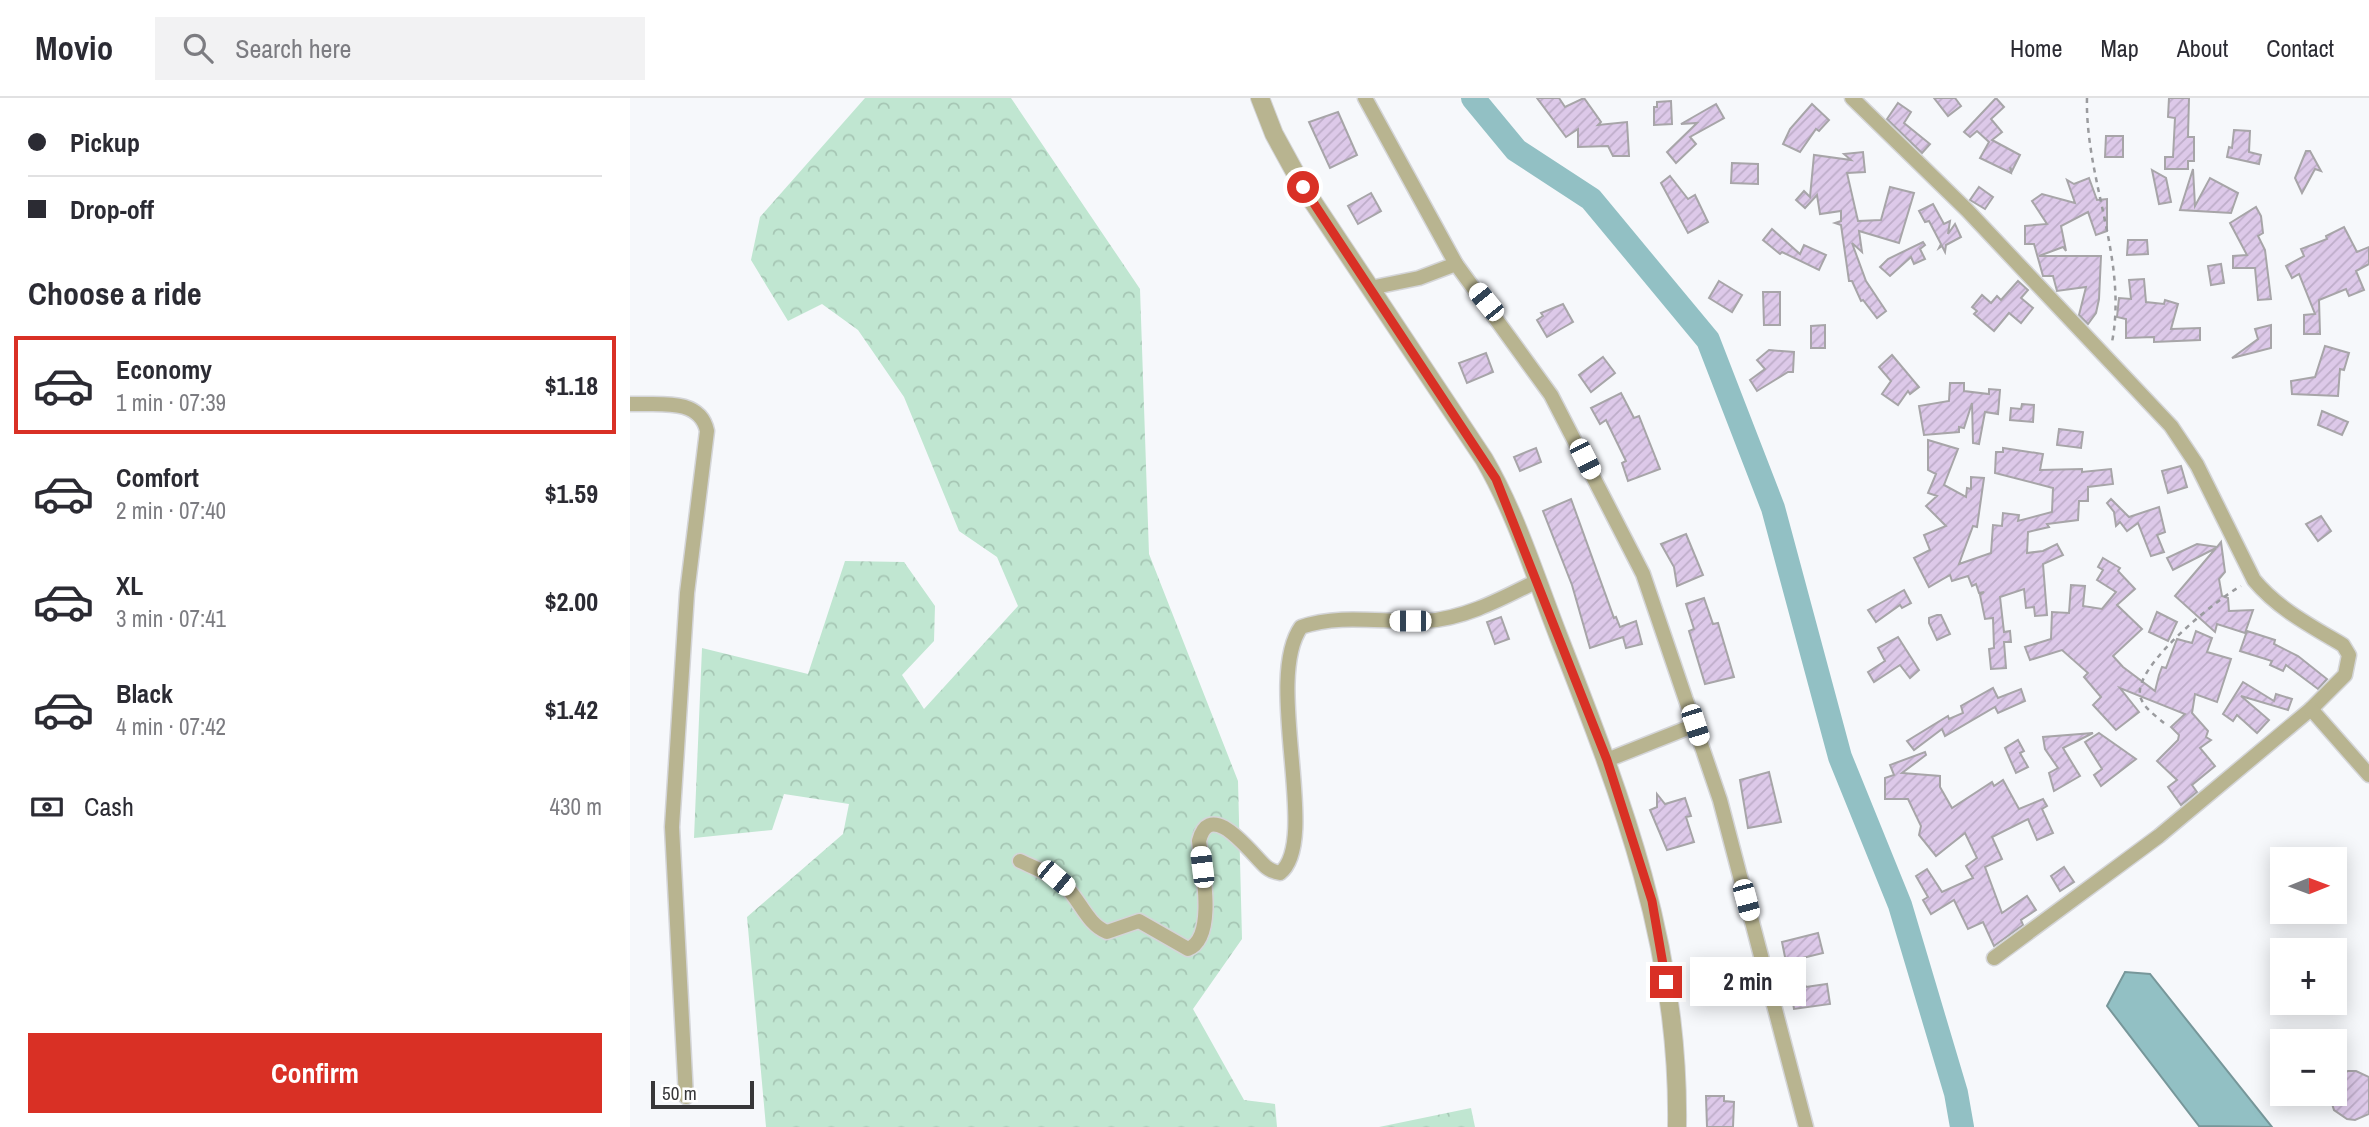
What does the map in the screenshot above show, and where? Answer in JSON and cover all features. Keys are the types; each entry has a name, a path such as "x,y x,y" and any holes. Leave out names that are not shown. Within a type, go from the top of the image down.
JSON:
{"street":[{"path":"1261,98 1274,134 1303,187 1484,458 1508,507 1607,760 1658,929 1677,1076 1677,1127"},
{"path":"1365,98 1456,264 1551,395 1619,524 1656,609 1720,800 1806,1127"},
{"path":"1852,98 1967,210 2171,426 2197,465 2253,580 2274,602 2343,645 2349,655 2350,665 2345,675 2312,709 2159,836 1994,958"},
{"path":"1370,288 1419,278 1456,264"},
{"path":"630,404 687,407 702,417 707,431 687,593 671,827 686,1097"},
{"path":"1020,861 1056,878 1068,889 1097,928 1107,932 1139,921 1176,945 1188,949 1195,946 1201,940 1205,917 1199,841 1201,831 1208,825 1220,825 1231,831 1267,869 1280,873 1289,867 1296,835 1290,765 1289,664 1292,640 1301,627 1332,620 1428,621 1451,617 1492,604 1537,580"},
{"path":"2312,709 2369,775"},
{"path":"1607,760 1695,725"}],"path":[{"path":"2087,98 2086,119 2109,237 2117,317 2108,359"},
{"path":"2164,723 2140,699 2139,690 2145,679 2166,646 2222,596 2253,580"}],"green space":[{"path":"865,98 1011,98 1140,289 1149,554 1238,781 1242,939 1193,1009 1244,1100 1275,1104 1277,1127 766,1127 747,917 843,834 849,804 784,794 772,830 694,838 702,648 808,674 845,561 904,562 935,606 934,641 902,675 924,709 1018,606 997,557 959,531 904,397 858,330 822,304 788,321 751,260 760,217"},
{"path":"1471,1108 1475,1127 1379,1127"}],"water":[{"path":"2125,972 2150,974 2272,1127 2199,1126 2107,1006"}],"building":[{"path":"1537,98 1559,98 1565,107 1584,98 1601,122 1598,125 1627,122 1629,156 1613,156 1608,146 1578,147 1578,129 1566,137"},
{"path":"1934,98 1955,98 1961,106 1948,116"},
{"path":"1996,98 2004,107 1991,119 2002,132 1992,140 2020,155 2012,171 2010,167 2011,173 1980,158 1989,142 1977,131 1970,137 1964,132"},
{"path":"2169,98 2189,98 2188,137 2194,137 2194,161 2188,161 2188,169 2165,169 2165,157 2173,157 2175,118 2168,117"},
{"path":"1671,101 1672,124 1654,125 1654,107 1657,107 1657,102"},
{"path":"1898,103 1911,112 1904,123 1930,144 1922,153 1887,119"},
{"path":"1716,104 1724,118 1690,137 1696,144 1676,163 1667,152 1697,123 1681,124"},
{"path":"1812,104 1829,120 1819,131 1816,129 1800,152 1783,144 1790,129"},
{"path":"1338,112 1357,155 1330,168 1309,122"},
{"path":"2234,130 2250,131 2249,152 2261,155 2259,164 2227,157 2229,147 2232,148"},
{"path":"2106,136 2123,136 2123,157 2105,157"},
{"path":"2306,151 2310,151 2321,171 2315,169 2302,193 2295,178"},
{"path":"1863,152 1865,172 1847,173 1858,221 1881,220 1890,187 1914,193 1899,243 1859,231 1862,252 1852,243 1866,281 1886,311 1877,318 1863,300 1861,301 1852,281 1849,281 1841,225 1835,223 1841,221 1841,211 1820,214 1817,195 1805,208 1796,200 1804,191 1810,197 1814,155 1851,160 1844,154"},
{"path":"1732,163 1758,164 1758,184 1731,183"},
{"path":"2193,169 2195,206 2210,178 2238,193 2231,213 2180,210"},
{"path":"2152,170 2166,178 2171,202 2159,204"},
{"path":"1670,176 1688,199 1695,195 1708,222 1688,233 1661,183"},
{"path":"2089,178 2097,200 2107,199 2107,231 2096,235 2088,212 2061,226 2066,251 2063,247 2039,256 2101,256 2099,299 2096,313 2088,324 2079,315 2086,287 2057,291 2053,276 2043,276 2034,244 2025,244 2025,226 2047,224 2032,201 2042,194 2075,203 2067,180 2074,184"},
{"path":"1979,187 1993,197 1985,209 1970,200"},
{"path":"1371,193 1381,211 1358,224 1348,206"},
{"path":"1933,204 1944,224 1950,221 1948,234 1955,224 1961,237 1946,245 1945,252 1942,246 1939,248 1941,244 1929,221 1925,222 1919,211"},
{"path":"2256,207 2261,216 2263,233 2258,236 2265,250 2271,299 2258,300 2255,268 2233,268 2233,256 2247,255 2230,223"},
{"path":"2344,227 2357,252 2369,247 2369,264 2356,271 2364,290 2349,296 2346,289 2319,300 2320,334 2304,334 2304,315 2315,314 2299,274 2292,278 2286,266 2304,256 2301,249 2327,239 2326,236"},
{"path":"1772,229 1800,254 1804,245 1826,255 1819,270 1782,252 1780,254 1763,240"},
{"path":"2128,240 2147,240 2148,254 2127,255"},
{"path":"1923,242 1925,245 1920,249 1925,259 1914,264 1911,257 1890,276 1880,267 1888,259"},
{"path":"2221,264 2224,283 2211,285 2208,266"},
{"path":"2144,279 2146,302 2164,304 2165,300 2178,304 2171,329 2200,328 2200,340 2154,342 2154,337 2126,338 2126,319 2117,317 2119,298 2131,299 2129,280"},
{"path":"1719,281 1742,295 1732,312 1709,298"},
{"path":"2018,281 2028,290 2021,298 2033,308 2021,323 2009,313 1994,331 1974,314 1977,311 1972,307 1982,295 1991,303 1997,296 2001,300"},
{"path":"1763,292 1780,292 1780,325 1764,325"},
{"path":"1563,304 1573,322 1547,337 1537,320 1543,316 1541,313"},
{"path":"1825,325 1825,348 1811,348 1811,326"},
{"path":"2271,325 2271,348 2232,358 2258,339 2255,329"},
{"path":"2325,346 2349,353 2344,370 2340,369 2338,396 2292,394 2291,381 2315,377"},
{"path":"1769,350 1794,352 1793,372 1788,372 1757,391 1750,380 1765,369 1757,360"},
{"path":"1486,353 1493,372 1467,383 1459,363"},
{"path":"1892,355 1919,387 1910,394 1908,391 1898,405 1882,394 1891,381 1879,367"},
{"path":"1603,357 1615,373 1591,392 1579,375"},
{"path":"1950,383 1964,383 1964,391 1989,394 1989,389 2000,390 1998,414 1985,412 1979,444 1973,443 1972,403 1964,428 1959,427 1959,432 1924,435 1919,406 1949,401"},
{"path":"1621,393 1634,418 1639,416 1660,469 1628,481 1622,463 1626,461 1606,420 1600,424 1591,408"},
{"path":"2022,404 2034,405 2033,422 2010,420 2011,408 2021,409"},
{"path":"2322,411 2348,422 2342,435 2318,425"},
{"path":"2059,429 2083,432 2081,448 2057,445"},
{"path":"1928,440 1958,449 1944,485 1966,497 1967,488 1971,489 1971,477 1984,478 1977,527 1973,526 1959,564 1991,553 1993,525 2002,526 2003,513 2019,515 2018,521 2052,512 2053,488 1995,473 1996,452 2003,452 2003,448 2043,454 2040,470 2082,469 2082,472 2111,469 2113,484 2088,487 2088,501 2079,501 2078,520 2047,524 2049,527 2028,532 2027,553 2043,551 2057,544 2063,555 2043,564 2047,615 2035,616 2034,607 2026,608 2024,589 2000,597 2004,632 2010,631 2011,642 2004,642 2006,668 1991,669 1989,649 1994,648 1993,618 1985,619 1980,595 1984,592 1979,593 1976,584 1972,586 1968,576 1952,581 1950,575 1929,587 1914,558 1930,550 1924,535 1946,526 1926,506 1937,496 1928,493 1936,474 1928,470"},
{"path":"1536,448 1541,462 1520,471 1514,457"},
{"path":"2181,466 2187,487 2168,493 2162,471"},
{"path":"1571,499 1614,618 1616,617 1620,627 1636,621 1642,644 1626,648 1623,637 1590,648 1572,585 1543,511"},
{"path":"2111,499 2129,517 2159,507 2165,532 2157,535 2164,552 2151,556 2138,523 2127,531 2120,522 2116,526 2114,512 2107,503"},
{"path":"2321,516 2331,531 2318,541 2306,524"},
{"path":"1686,534 1703,575 1677,586 1674,567 1661,544"},
{"path":"2221,542 2225,572 2219,579 2222,596 2228,598 2229,611 2253,610 2245,633 2217,624 2215,632 2175,596 2216,548 2173,570 2167,558 2197,544 2217,547"},
{"path":"2103,558 2120,568 2118,571 2135,589 2117,605 2142,629 2113,656 2123,667 2155,691 2162,667 2166,668 2177,639 2192,643 2196,631 2212,638 2207,652 2231,659 2217,702 2195,694 2192,713 2208,731 2206,737 2211,740 2200,748 2215,766 2192,785 2197,792 2181,805 2168,787 2177,780 2157,761 2178,740 2179,735 2171,727 2185,714 2120,688 2139,712 2116,730 2093,705 2101,697 2084,677 2088,673 2062,650 2030,660 2025,647 2051,639 2052,612 2069,613 2071,585 2085,586 2083,606 2102,609 2116,592 2097,580 2103,570 2098,567"},
{"path":"1904,590 1911,603 1902,608 1900,605 1876,622 1868,610"},
{"path":"1704,598 1713,624 1718,623 1734,677 1705,684 1689,631 1694,629 1686,604"},
{"path":"2157,612 2177,622 2168,641 2149,632"},
{"path":"1941,615 1950,634 1937,640 1929,618"},
{"path":"1501,617 1509,639 1495,644 1487,622"},
{"path":"2247,631 2275,640 2274,644 2298,656 2327,679 2318,689 2286,665 2283,671 2270,665 2272,661 2240,651"},
{"path":"1898,637 1919,670 1910,678 1900,665 1874,682 1868,672 1885,661 1878,648"},
{"path":"2243,682 2274,701 2276,694 2292,699 2288,710 2241,696 2269,720 2257,733 2237,715 2233,721 2223,714"},
{"path":"1993,688 1998,698 2021,689 2025,701 1998,713 1995,707 1945,736 1942,729 1914,750 1907,741 1948,716 1949,719 1963,713 1961,706"},
{"path":"2093,733 2063,748 2080,776 2054,791 2049,773 2058,768 2045,749 2043,737"},
{"path":"2099,733 2136,759 2101,786 2094,775 2102,769 2085,742"},
{"path":"2018,740 2024,751 2020,753 2028,767 2016,773 2005,748"},
{"path":"1925,752 1926,755 1902,773 1940,776 1940,787 1952,808 1992,782 1994,786 2003,780 2019,809 2043,799 2047,806 2042,809 2053,833 2037,840 2028,819 1992,837 2002,859 1985,867 2002,913 2027,896 2036,910 2021,920 2023,925 1994,946 1983,922 1968,929 1954,900 1931,914 1923,900 1928,897 1916,876 1927,869 1942,892 1973,878 1966,866 1977,858 1965,833 1936,856 1919,835 1921,826 1908,799 1885,799 1885,778 1894,775 1890,765"},
{"path":"1769,772 1781,822 1748,828 1740,780"},
{"path":"1657,794 1665,804 1685,798 1691,816 1686,817 1694,842 1667,850 1650,810 1657,807"},
{"path":"2064,867 2074,882 2060,891 2051,876"},
{"path":"1818,933 1823,953 1786,962 1782,942"},
{"path":"1796,966 1806,987 1827,984 1830,1004 1794,1009 1791,991 1797,990 1791,968"},
{"path":"1723,972 1726,992 1696,997 1693,976"},
{"path":"2356,1071 2369,1077 2369,1114 2355,1120 2347,1119 2334,1110 2333,1106 2347,1106 2347,1072"},
{"path":"1706,1096 1724,1096 1724,1101 1734,1102 1733,1127 1707,1127"}],"waterway":[{"path":"1473,98 1516,150 1591,199 1708,340 1773,508 1840,757 1900,905 1956,1093 1962,1127"}],"route":[{"path":"1303,187 1496,479 1607,760 1652,901 1666,982"}]}
